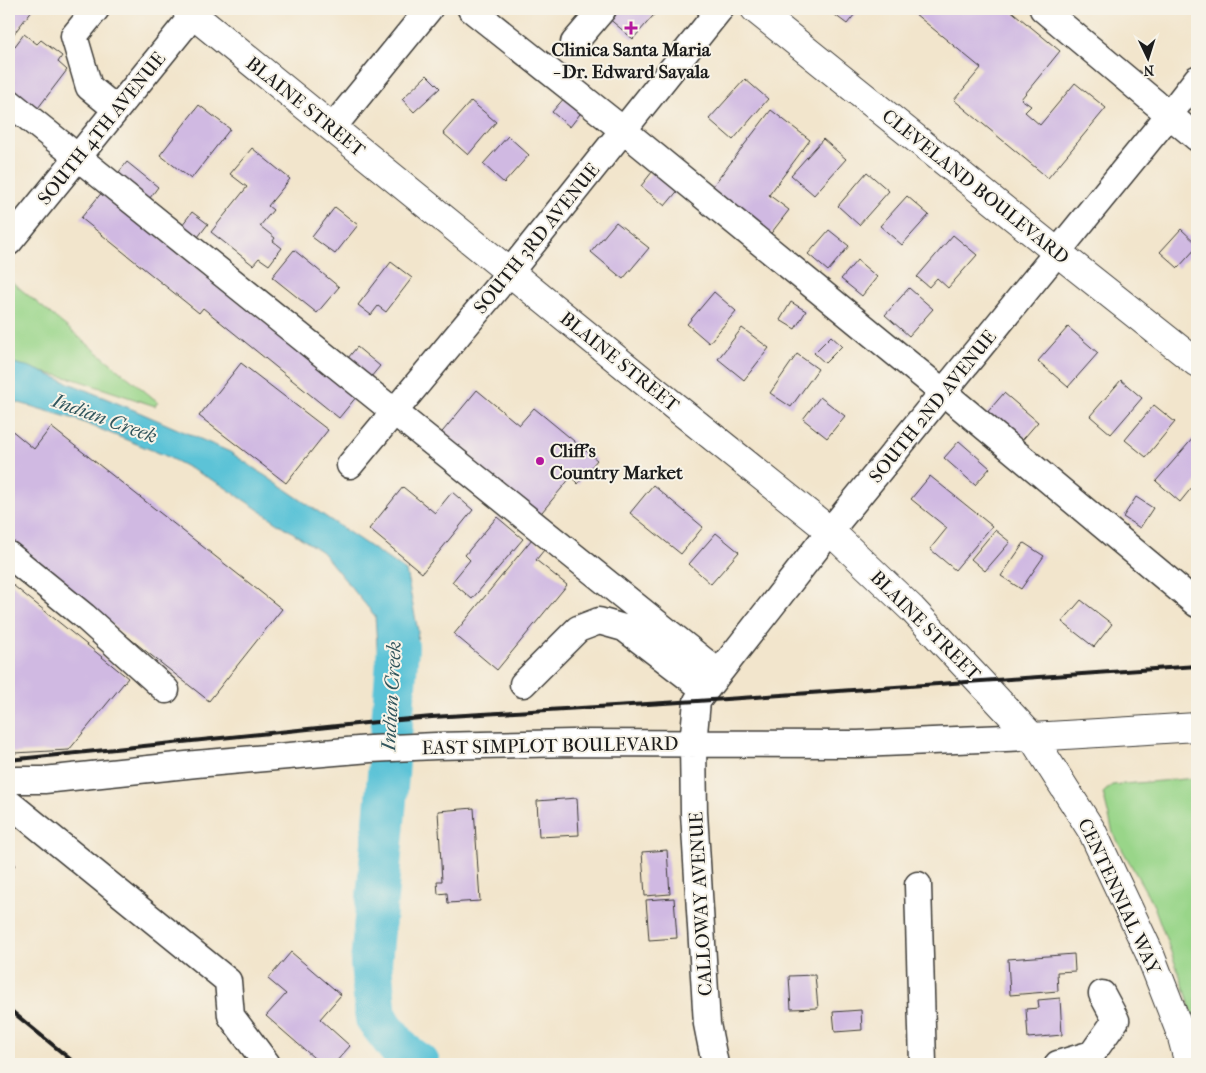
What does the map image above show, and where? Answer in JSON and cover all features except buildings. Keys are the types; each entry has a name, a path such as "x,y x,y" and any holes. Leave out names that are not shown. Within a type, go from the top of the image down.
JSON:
{"main road":[{"name":"CLEVELAND BOULEVARD","path":"755,9 1197,362"},
{"name":"BLAINE STREET","path":"190,12 830,531 912,608 1032,737"},
{"path":"1032,737 1197,726"},
{"name":"CENTENNIAL WAY","path":"1032,737 1092,831 1149,952 1181,1034 1189,1064"}],"street":[{"path":"96,9 74,36 89,87 116,109"},
{"path":"332,127 429,9"},
{"path":"471,9 624,130 1197,604"},
{"path":"574,44 603,9"},
{"name":"SOUTH 3RD AVENUE","path":"350,464 510,272 720,9"},
{"path":"1043,9 1197,138"},
{"name":"SOUTH 4TH AVENUE","path":"9,242 116,109 190,12"},
{"name":"SOUTH 2ND AVENUE","path":"693,744 697,700 830,531 1197,80"},
{"path":"9,102 394,412 712,681"},
{"path":"9,555 84,616 166,690"},
{"path":"523,684 578,629 599,621 624,628 712,681"},
{"name":"EAST SIMPLOT BOULEVARD","path":"9,780 44,780 370,749 436,746 573,743 858,744 1032,737"},
{"name":"CALLOWAY AVENUE","path":"693,744 694,813 707,1024 715,1064"},
{"path":"9,803 228,980 231,1016 267,1064"},
{"path":"918,885 923,1064"},
{"path":"1058,1064 1092,1054 1116,1020 1102,994"}],"green space":[{"path":"12,282 158,402 155,406 74,379 9,365 9,287"},
{"path":"1197,778 1197,1033 1186,993 1154,906 1113,833 1103,793 1112,785"}],"water":[{"path":"9,362 30,367 230,452 406,571 418,631 410,706 381,705 375,616 322,552 220,484 164,455 75,419 9,400"}],"waterway":[{"name":"Indian Creek","path":"398,647 371,963 376,1018 402,1052 419,1064"}],"railway":[{"path":"9,760 432,717 697,701 1197,666"},
{"path":"9,1009 76,1064"}],"place":[{"name":"Clinica Santa Maria - Dr. Edward Savala","path":"631,28"},
{"name":"Cliff's Country Market","path":"540,461"}]}
